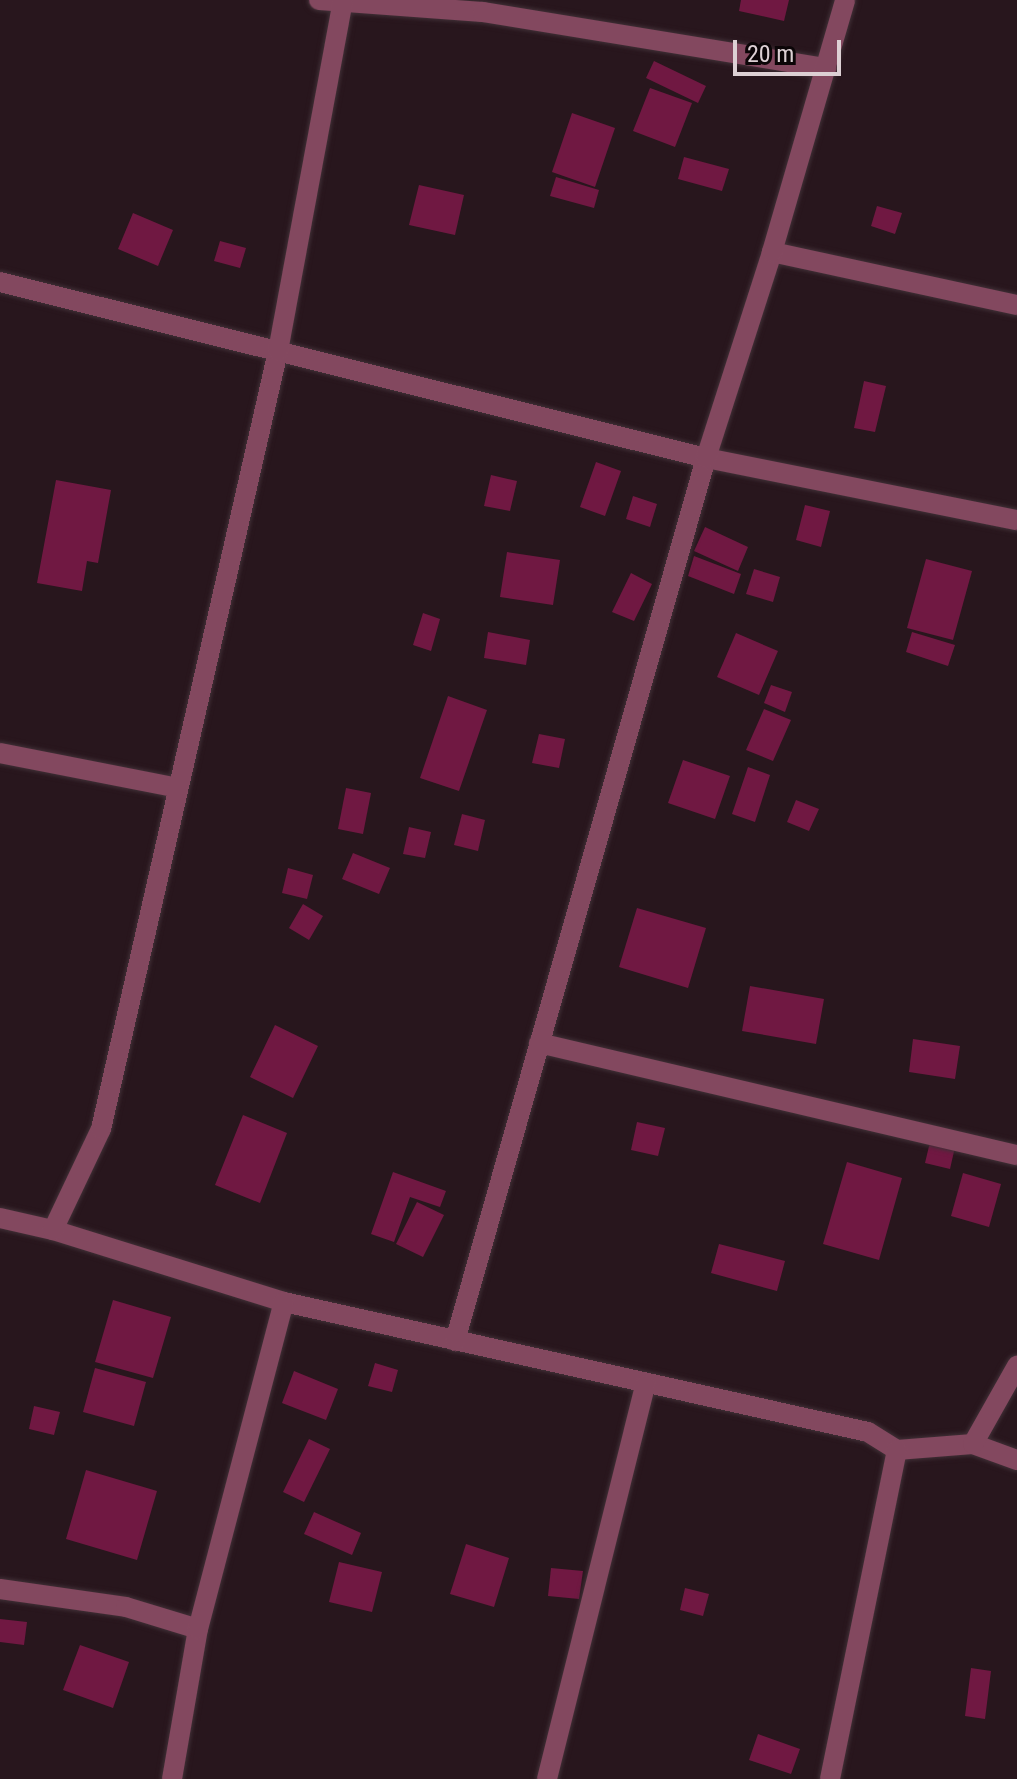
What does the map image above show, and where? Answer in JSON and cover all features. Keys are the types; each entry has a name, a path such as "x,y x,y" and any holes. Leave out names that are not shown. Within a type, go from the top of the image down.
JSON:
{"street":[{"path":"319,0 484,6 826,68"},
{"path":"455,1341 706,458 772,252 845,0"},
{"path":"53,1230 101,1129 278,351 343,2"},
{"path":"772,252 1017,305"},
{"path":"0,282 706,458 1017,520"},
{"path":"0,753 178,788"},
{"path":"539,1043 1017,1155"},
{"path":"0,1218 53,1230 284,1302 645,1385 868,1432 897,1450 973,1444 1017,1460"},
{"path":"172,1779 198,1629 284,1302"},
{"path":"973,1444 1017,1366"},
{"path":"547,1779 645,1385"},
{"path":"830,1779 897,1450"},
{"path":"0,1589 126,1607 198,1629"}],"building":[{"path":"741,0 789,0 784,21 739,11"},
{"path":"654,61 706,86 698,103 646,78"},
{"path":"650,88 692,103 675,147 633,131"},
{"path":"572,113 615,128 595,187 552,172"},
{"path":"684,157 729,169 722,191 678,179"},
{"path":"556,177 599,190 594,208 550,196"},
{"path":"419,185 464,195 455,235 409,225"},
{"path":"877,206 902,213 895,234 871,226"},
{"path":"133,213 173,230 158,266 118,249"},
{"path":"220,241 246,248 240,268 214,261"},
{"path":"864,381 886,386 875,432 854,428"},
{"path":"596,462 621,471 605,516 580,507"},
{"path":"491,475 517,481 510,511 484,506"},
{"path":"56,480 111,490 98,563 87,561 82,591 37,583"},
{"path":"633,496 657,504 650,527 626,519"},
{"path":"805,505 830,511 821,547 796,540"},
{"path":"705,527 748,547 738,571 694,551"},
{"path":"507,552 560,560 553,605 500,597"},
{"path":"694,556 741,574 734,594 688,576"},
{"path":"926,559 972,571 953,640 907,628"},
{"path":"754,569 780,577 773,602 746,594"},
{"path":"631,573 652,584 634,621 612,612"},
{"path":"423,613 440,619 431,651 413,645"},
{"path":"488,632 530,640 526,665 484,658"},
{"path":"912,632 955,645 948,666 906,652"},
{"path":"736,633 778,651 759,695 717,677"},
{"path":"771,685 792,692 785,712 764,703"},
{"path":"448,696 487,710 459,791 420,778"},
{"path":"764,709 791,720 773,761 746,750"},
{"path":"539,734 565,739 559,768 532,763"},
{"path":"683,760 730,776 715,819 668,803"},
{"path":"748,767 770,775 755,822 732,814"},
{"path":"346,788 371,793 363,834 338,829"},
{"path":"796,800 819,809 809,831 787,822"},
{"path":"462,814 485,820 478,851 454,845"},
{"path":"409,827 431,832 425,858 403,854"},
{"path":"353,853 390,868 379,894 342,879"},
{"path":"288,868 313,875 307,899 282,893"},
{"path":"303,904 323,916 309,940 289,928"},
{"path":"637,908 706,928 688,988 619,967"},
{"path":"750,986 824,999 816,1044 742,1031"},
{"path":"275,1025 318,1046 293,1098 250,1077"},
{"path":"913,1039 960,1046 955,1079 909,1072"},
{"path":"243,1115 287,1133 260,1203 215,1185"},
{"path":"637,1122 665,1128 658,1156 631,1150"},
{"path":"930,1142 955,1147 950,1169 925,1163"},
{"path":"847,1162 902,1178 879,1260 823,1244"},
{"path":"393,1172 446,1191 440,1207 410,1197 394,1242 371,1234"},
{"path":"963,1173 1001,1184 989,1227 951,1216"},
{"path":"417,1202 444,1215 423,1257 396,1244"},
{"path":"719,1244 785,1261 777,1291 711,1273"},
{"path":"113,1300 171,1317 153,1378 95,1362"},
{"path":"375,1363 398,1370 392,1392 368,1386"},
{"path":"95,1368 146,1382 134,1426 83,1412"},
{"path":"294,1371 338,1389 326,1420 282,1403"},
{"path":"34,1406 60,1412 54,1435 29,1429"},
{"path":"309,1439 330,1449 304,1502 283,1492"},
{"path":"86,1470 157,1491 137,1560 66,1539"},
{"path":"314,1512 361,1533 352,1555 304,1534"},
{"path":"466,1544 509,1558 494,1607 450,1594"},
{"path":"339,1562 382,1572 372,1612 329,1602"},
{"path":"551,1568 583,1571 579,1599 548,1596"},
{"path":"685,1588 709,1594 703,1616 680,1610"},
{"path":"0,1619 27,1622 24,1645 0,1642"},
{"path":"80,1645 129,1662 113,1708 63,1690"},
{"path":"971,1668 991,1671 985,1719 965,1716"},
{"path":"758,1734 800,1749 791,1774 749,1760"}]}
